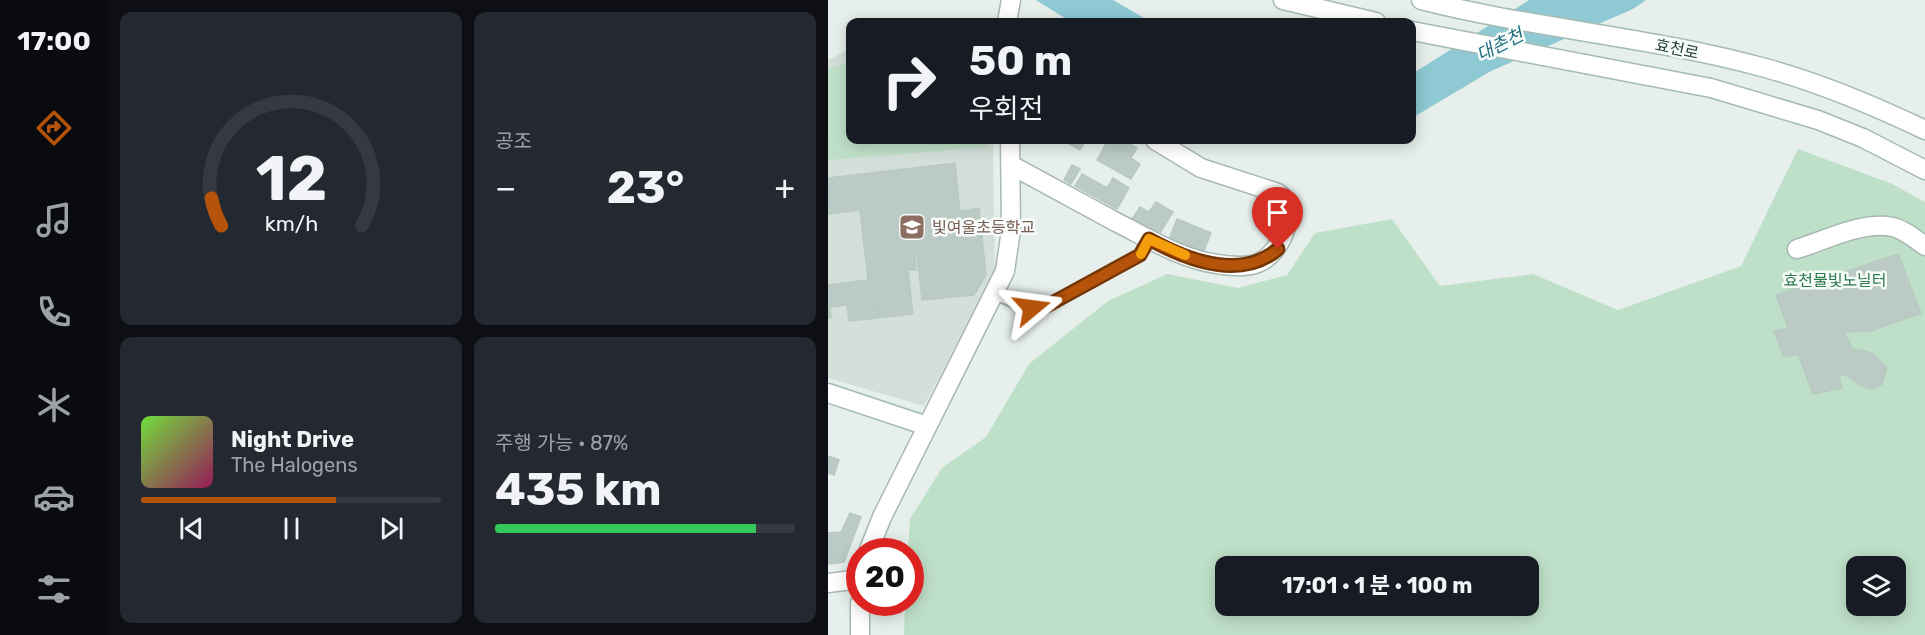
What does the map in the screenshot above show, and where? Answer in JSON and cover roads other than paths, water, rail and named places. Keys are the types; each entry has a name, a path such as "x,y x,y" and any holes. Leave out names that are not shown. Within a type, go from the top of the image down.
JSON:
{"street":[{"path":"1008,18 1011,0"},
{"path":"1283,0 1359,18"},
{"name":"효천로","path":"1421,0 1628,39 1769,69 1868,104 1925,130"},
{"name":"효천로","path":"1416,32 1711,88 1807,117 1863,138 1925,170"},
{"path":"874,538 1005,271 1010,249 1010,144"},
{"path":"1011,165 1149,239 1196,259 1216,264 1257,263 1278,249 1289,208 1287,199 1278,193 1202,168 1162,144"},
{"path":"1797,249 1856,230 1879,226 1894,227 1925,246"},
{"path":"828,393 927,426"},
{"path":"828,583 846,581"},
{"path":"860,616 860,635"}],"lane":[{"path":"994,294 1019,304 1043,308 1140,255 1149,239"}],"water":[{"path":"1036,0 1113,0 1144,18 1065,18"},
{"name":"대촌천","path":"1529,0 1646,0 1633,9 1491,71 1416,116 1416,71"}],"place":[{"name":"빛여울초등학교","path":"912,227"}],"park label":[{"name":"효천물빛노닐터","path":"1835,280"}]}
